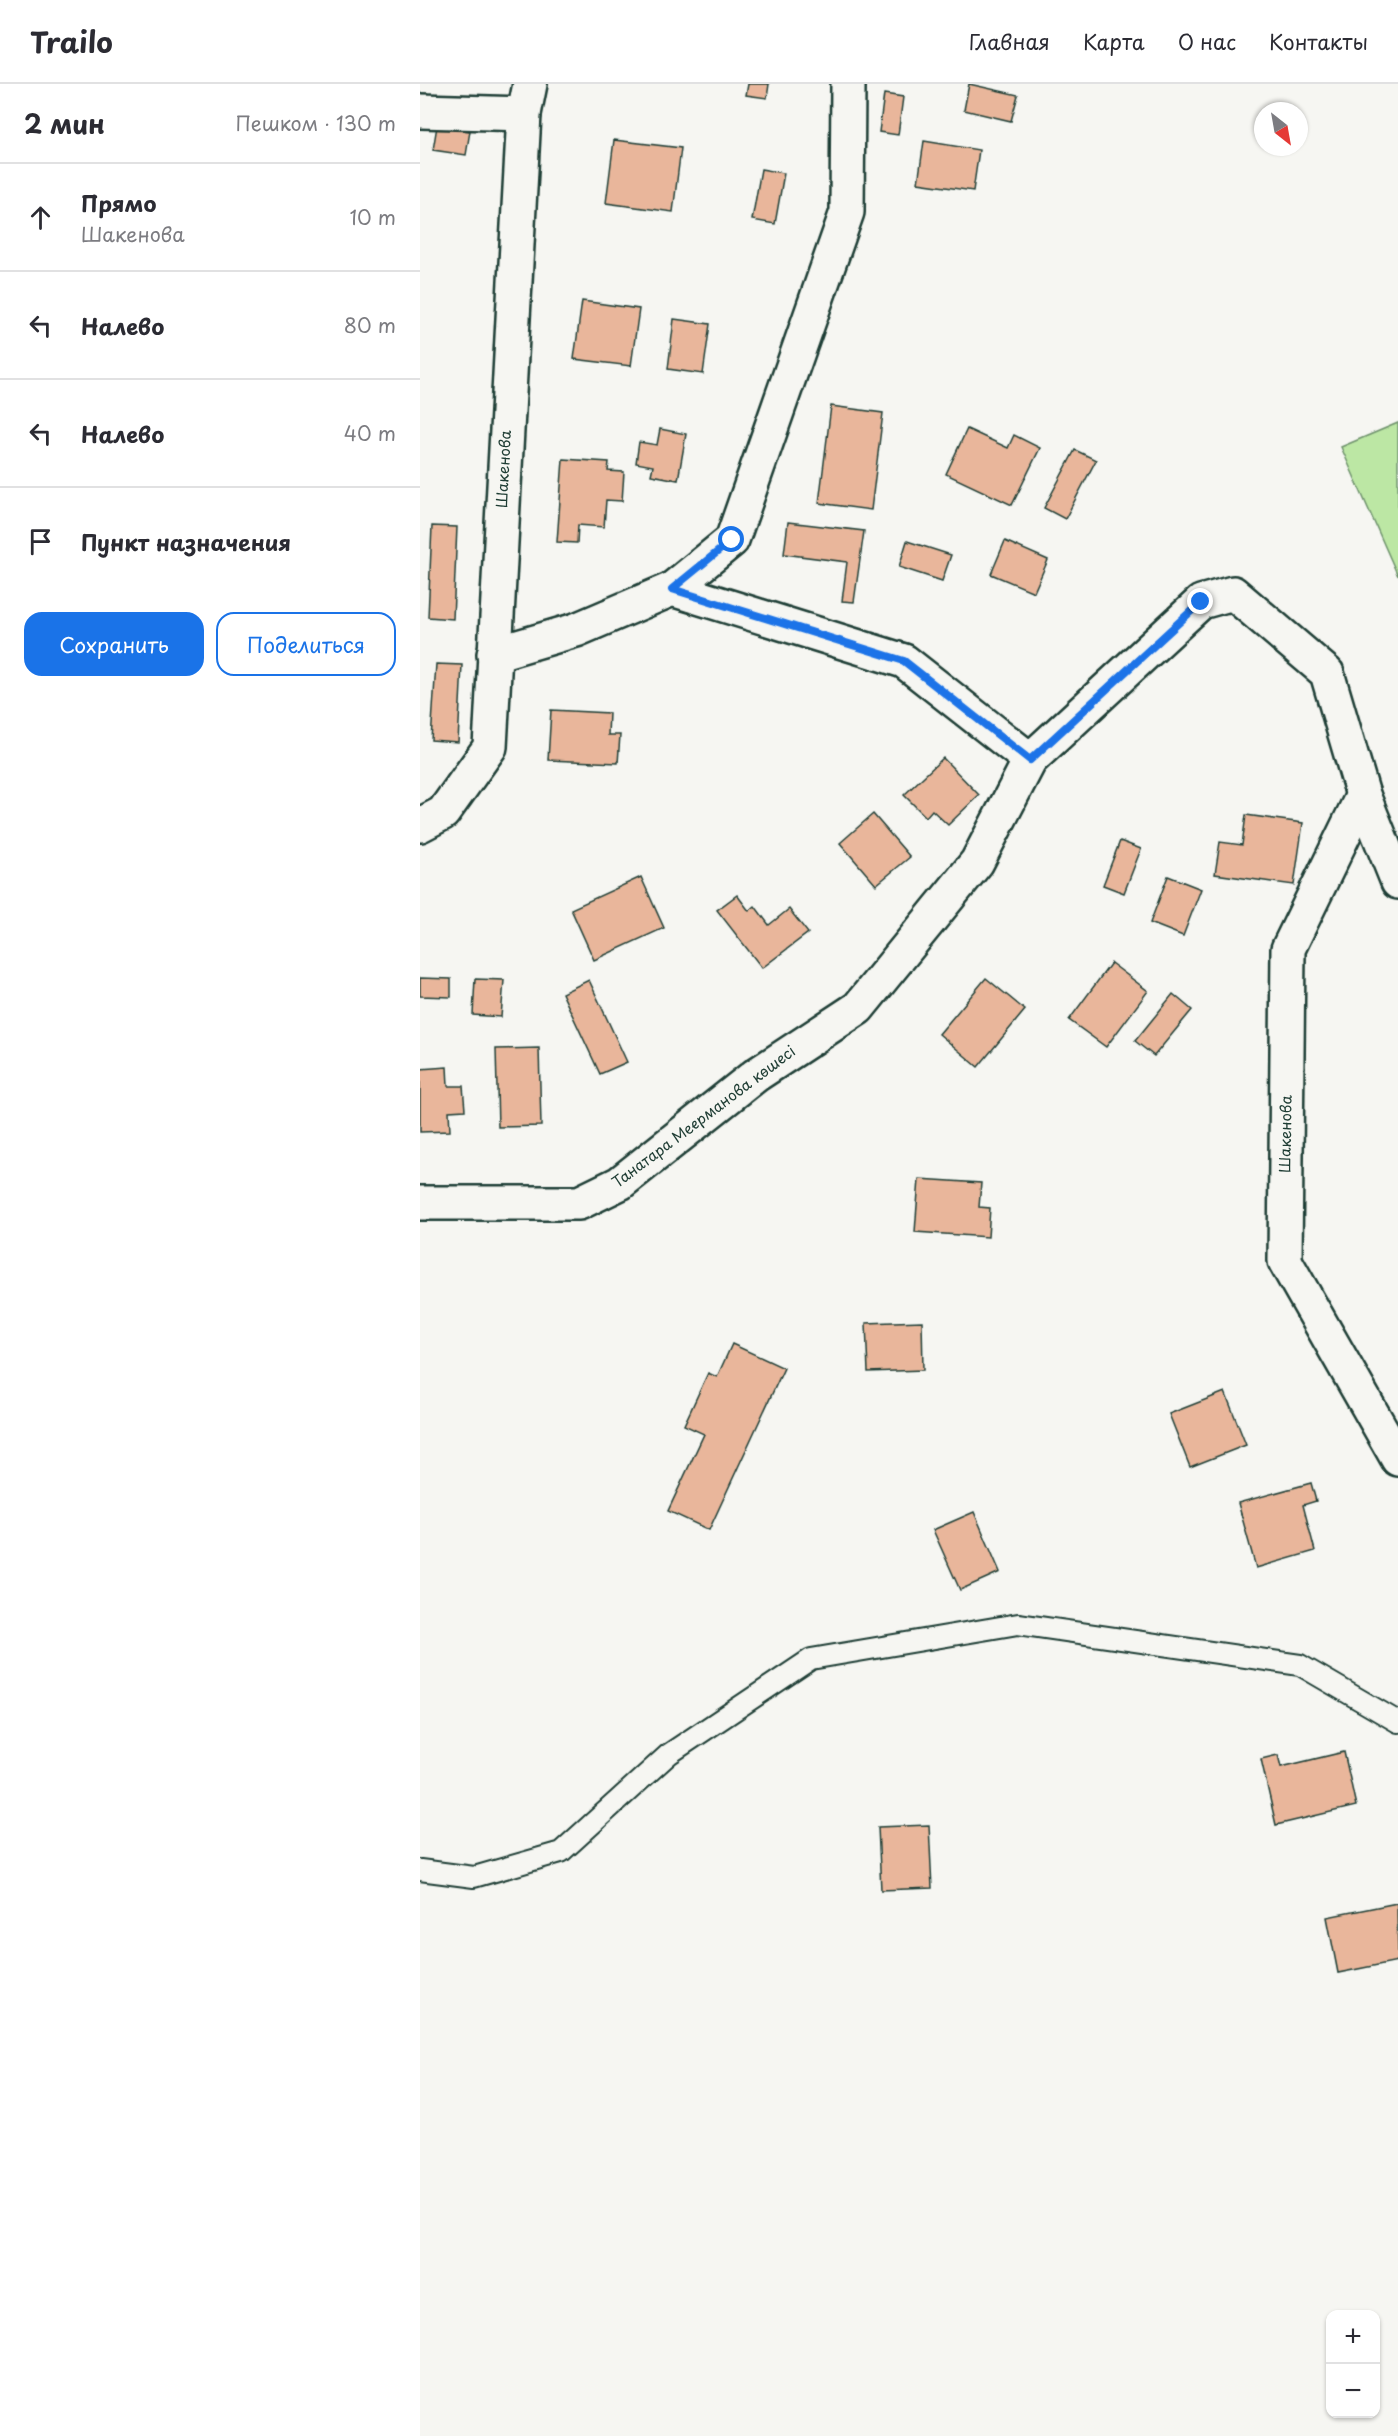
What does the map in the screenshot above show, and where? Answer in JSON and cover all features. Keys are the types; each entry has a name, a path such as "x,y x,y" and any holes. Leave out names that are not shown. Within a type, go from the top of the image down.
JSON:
{"street":[{"path":"494,654 576,630 672,589 732,540 847,212 848,84"},
{"path":"420,111 527,99"},
{"name":"Шакенова","path":"420,825 443,813 490,747 527,99"},
{"path":"672,589 904,661 1030,760"},
{"name":"Танатара Меерманова көшесі","path":"420,1203 579,1203 620,1183 756,1075 858,1008 977,862 1030,760 1201,602 1233,593 1327,673 1363,795 1398,882"},
{"name":"Шакенова","path":"1363,795 1288,949 1285,1262 1398,1459"}],"lane":[{"path":"420,1870 474,1877 561,1852 669,1754 812,1659 1018,1624 1300,1665 1398,1722"}],"green space":[{"path":"1398,423 1398,576 1341,447"}],"building":[{"path":"748,84 769,84 767,98 746,95"},
{"path":"969,84 1018,95 1011,121 964,110"},
{"path":"884,94 903,97 898,135 879,132"},
{"path":"437,126 470,131 466,155 433,150"},
{"path":"614,140 681,148 673,212 606,203"},
{"path":"924,141 979,150 973,191 918,183"},
{"path":"761,169 784,173 775,224 752,220"},
{"path":"582,301 639,309 631,366 574,359"},
{"path":"674,319 710,324 703,374 668,369"},
{"path":"831,406 883,413 871,510 819,503"},
{"path":"660,429 686,434 678,480 651,475 653,466 636,463 639,442 657,445"},
{"path":"967,429 1008,448 1014,435 1040,448 1012,505 946,474"},
{"path":"1075,450 1096,460 1065,519 1044,508"},
{"path":"563,459 609,462 608,471 624,472 622,501 606,500 604,527 578,525 577,543 557,542"},
{"path":"788,522 864,531 854,602 842,601 847,562 784,554"},
{"path":"432,526 457,527 453,619 428,617"},
{"path":"907,541 951,555 942,581 899,567"},
{"path":"1005,541 1048,560 1034,592 991,574"},
{"path":"436,664 462,665 458,742 431,740"},
{"path":"551,710 609,713 608,735 620,735 618,763 548,760"},
{"path":"943,758 979,795 948,825 932,810 926,817 904,795"},
{"path":"873,814 910,857 876,885 840,843"},
{"path":"1246,815 1303,823 1294,885 1215,874 1220,842 1242,845"},
{"path":"1120,841 1141,849 1124,893 1103,885"},
{"path":"1168,876 1201,889 1183,936 1150,923"},
{"path":"641,877 664,928 594,960 571,909"},
{"path":"737,895 749,911 755,906 769,925 789,909 808,933 762,968 717,910"},
{"path":"1111,963 1148,991 1106,1047 1069,1020"},
{"path":"420,978 451,979 451,997 420,996"},
{"path":"986,978 1025,1010 978,1067 939,1034"},
{"path":"475,979 504,980 501,1017 473,1015"},
{"path":"589,980 627,1062 600,1074 562,993"},
{"path":"1173,994 1192,1010 1154,1056 1135,1041"},
{"path":"539,1048 541,1126 498,1127 496,1049"},
{"path":"447,1067 448,1086 463,1086 465,1110 449,1111 450,1131 420,1132 420,1069"},
{"path":"919,1179 981,1183 979,1207 990,1208 988,1237 915,1232"},
{"path":"922,1321 923,1370 868,1372 866,1323"},
{"path":"732,1344 784,1368 709,1530 668,1511 704,1434 684,1425 708,1373 717,1377"},
{"path":"1225,1392 1246,1445 1190,1467 1169,1414"},
{"path":"1311,1483 1316,1501 1303,1505 1315,1551 1256,1568 1238,1503"},
{"path":"974,1512 1000,1572 960,1590 933,1530"},
{"path":"1344,1752 1356,1806 1276,1825 1261,1759 1278,1755 1281,1767"},
{"path":"929,1825 932,1888 881,1890 878,1827"},
{"path":"1397,1903 1398,1961 1338,1973 1327,1917"}],"route":[{"path":"732,540 672,589 904,661 1030,760 1201,602"}]}
